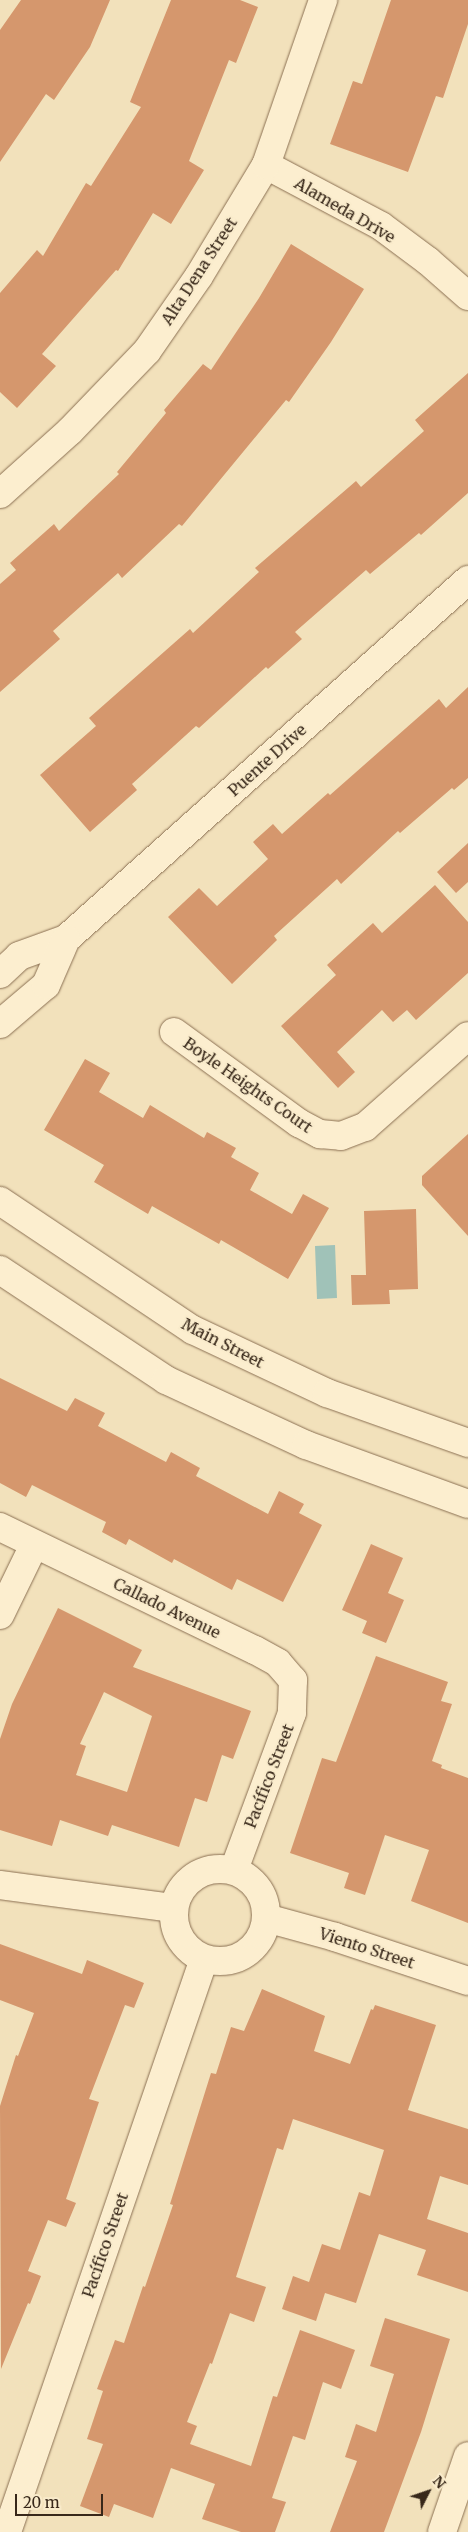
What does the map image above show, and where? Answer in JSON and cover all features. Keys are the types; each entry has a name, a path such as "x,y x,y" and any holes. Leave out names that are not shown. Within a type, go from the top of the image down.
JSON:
{"street":[{"name":"Alta Dena Street","path":"0,494 70,431 147,351 199,276 266,165 323,0"},
{"name":"Alameda Drive","path":"266,165 381,226 428,261 468,296"},
{"name":"Puente Drive","path":"0,974 19,956 66,939 468,580"},
{"name":"Puente Drive","path":"0,1024 46,985 66,939"},
{"name":"Boyle Heights Court","path":"174,1032 299,1123 320,1134 341,1136 365,1127 468,1036"},
{"name":"Main Street","path":"0,1200 193,1330 327,1393 468,1443"},
{"path":"0,1270 166,1380 306,1445 468,1504"},
{"name":"Callado Avenue","path":"0,1527 278,1662 293,1680"},
{"path":"0,1615 34,1545"},
{"name":"Pacífico Street","path":"234,1870 292,1713 293,1680"},
{"path":"218,1868 234,1870 245,1875 258,1888 265,1906 266,1918 263,1932 256,1944 245,1954 232,1960 204,1959 190,1951 180,1939 174,1924 173,1908 178,1893 188,1880 202,1871 218,1868"},
{"path":"0,1885 173,1908"},
{"name":"Viento Street","path":"266,1918 335,1937 468,1981"},
{"name":"Pacífico Street","path":"7,2532 204,1959"},
{"path":"442,2532 468,2456"}],"water":[{"path":"335,1245 337,1298 317,1299 315,1246"}],"building":[{"path":"21,0 110,0 90,47 54,100 46,94 0,162 0,30"},
{"path":"171,0 240,0 258,7 236,63 229,60 189,161 204,170 171,224 153,213 118,271 116,270 42,354 56,366 17,408 0,392 0,293 37,250 43,256 86,183 91,186 141,107 130,102"},
{"path":"391,0 468,0 468,24 443,98 436,96 408,172 330,144 353,81 362,84"},
{"path":"291,244 364,289 331,342 289,402 286,400 182,526 179,524 122,578 118,573 53,631 60,639 0,692 0,584 16,570 10,563 54,524 59,531 119,474 117,472 166,413 164,410 203,364 211,370 259,298"},
{"path":"468,373 468,493 421,535 419,533 370,574 366,570 295,632 302,639 268,669 266,667 199,728 196,726 132,784 137,790 90,832 40,775 96,726 89,718 190,629 193,633 259,572 255,568 356,481 361,487 424,431 415,420"},
{"path":"468,687 468,778 454,790 452,788 400,833 398,831 341,884 337,879 274,936 277,940 232,984 168,917 199,888 217,906 268,859 253,842 273,824 282,834 328,793 330,795 439,699 446,708"},
{"path":"468,843 468,882 456,893 437,872"},
{"path":"435,885 468,922 468,973 416,1020 407,1010 393,1022 382,1010 337,1052 355,1072 338,1088 281,1026 336,975 327,965 373,923 382,933"},
{"path":"85,1059 110,1073 99,1092 143,1118 150,1105 204,1138 207,1132 236,1148 231,1157 259,1173 250,1190 292,1214 303,1194 329,1208 288,1279 221,1240 219,1244 152,1206 148,1214 94,1182 104,1165 44,1130"},
{"path":"468,1134 468,1236 422,1185 422,1176"},
{"path":"416,1209 418,1289 389,1290 390,1304 352,1305 351,1275 366,1275 364,1211"},
{"path":"0,1378 67,1411 75,1398 105,1413 98,1426 166,1462 171,1452 200,1468 196,1476 268,1514 279,1491 304,1504 299,1513 322,1525 283,1602 237,1579 232,1590 174,1559 172,1563 129,1539 126,1545 102,1532 106,1522 32,1485 26,1497 0,1483"},
{"path":"371,1544 403,1558 388,1593 404,1600 386,1643 362,1633 367,1621 342,1610"},
{"path":"58,1608 142,1650 133,1667 251,1711 233,1759 222,1755 207,1802 195,1798 179,1847 112,1825 108,1836 60,1820 52,1846 0,1830 0,1739 12,1704","holes":["104,1692 152,1716 127,1792 76,1775 86,1746 80,1744"]},
{"path":"376,1656 448,1682 441,1701 452,1704 432,1761 442,1765 441,1768 468,1778 468,1923 411,1901 429,1850 385,1835 365,1895 344,1888 349,1873 290,1853 322,1758 336,1762"},
{"path":"0,1944 82,1974 87,1960 144,1983 134,2008 125,2005 89,2099 99,2102 66,2199 76,2203 66,2227 48,2220 28,2271 41,2276 1,2369 0,2106 16,2055 18,2056 34,2013 0,2000"},
{"path":"262,1989 325,2016 314,2051 350,2064 371,2009 373,2010 375,2005 436,2025 408,2110 468,2129 468,2185 440,2176 427,2219 468,2233 468,2292 417,2275 426,2250 379,2234 356,2303 325,2293 316,2321 282,2309 293,2276 309,2282 322,2244 340,2250 359,2192 370,2196 384,2150 293,2119 283,2150 277,2148 236,2277 266,2287 254,2322 230,2313 212,2364 210,2363 187,2422 197,2426 190,2444 251,2466 273,2396 277,2397 300,2330 355,2350 341,2389 323,2382 305,2440 293,2436 272,2498 286,2502 275,2532 241,2532 202,2519 215,2484 171,2468 153,2518 114,2504 109,2517 80,2506 103,2444 87,2439 103,2391 97,2389 115,2340 124,2343 143,2286 145,2287 173,2205 170,2204 211,2073 216,2074 231,2027 244,2031"},
{"path":"385,2318 450,2339 421,2432 384,2532 330,2532 357,2461 345,2457 356,2424 376,2432 394,2374 370,2366"}]}
